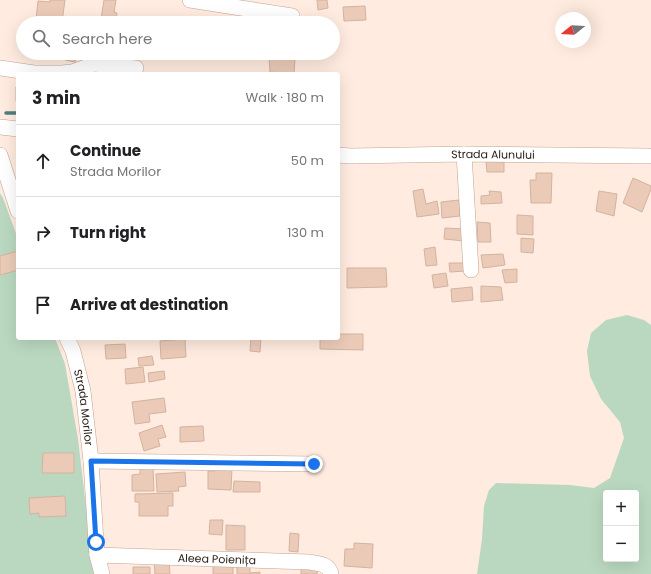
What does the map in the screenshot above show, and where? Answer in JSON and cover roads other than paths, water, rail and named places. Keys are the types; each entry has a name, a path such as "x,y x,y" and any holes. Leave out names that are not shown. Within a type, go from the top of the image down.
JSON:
{"street":[{"path":"190,0 292,16"},
{"path":"72,72 94,64 136,68"},
{"path":"0,68 27,72"},
{"path":"0,127 16,129"},
{"path":"464,154 471,270"},
{"name":"Strada Alunului","path":"340,155 464,154 648,156"},
{"path":"1,164 16,205"},
{"name":"Strada Morilor","path":"68,340 73,351 83,390 91,461 97,555 102,574"},
{"path":"91,461 314,464"},
{"name":"Aleea Poienița","path":"97,555 309,562 325,565 330,569 331,574"}],"waterway":[{"path":"6,113 16,113"}]}
